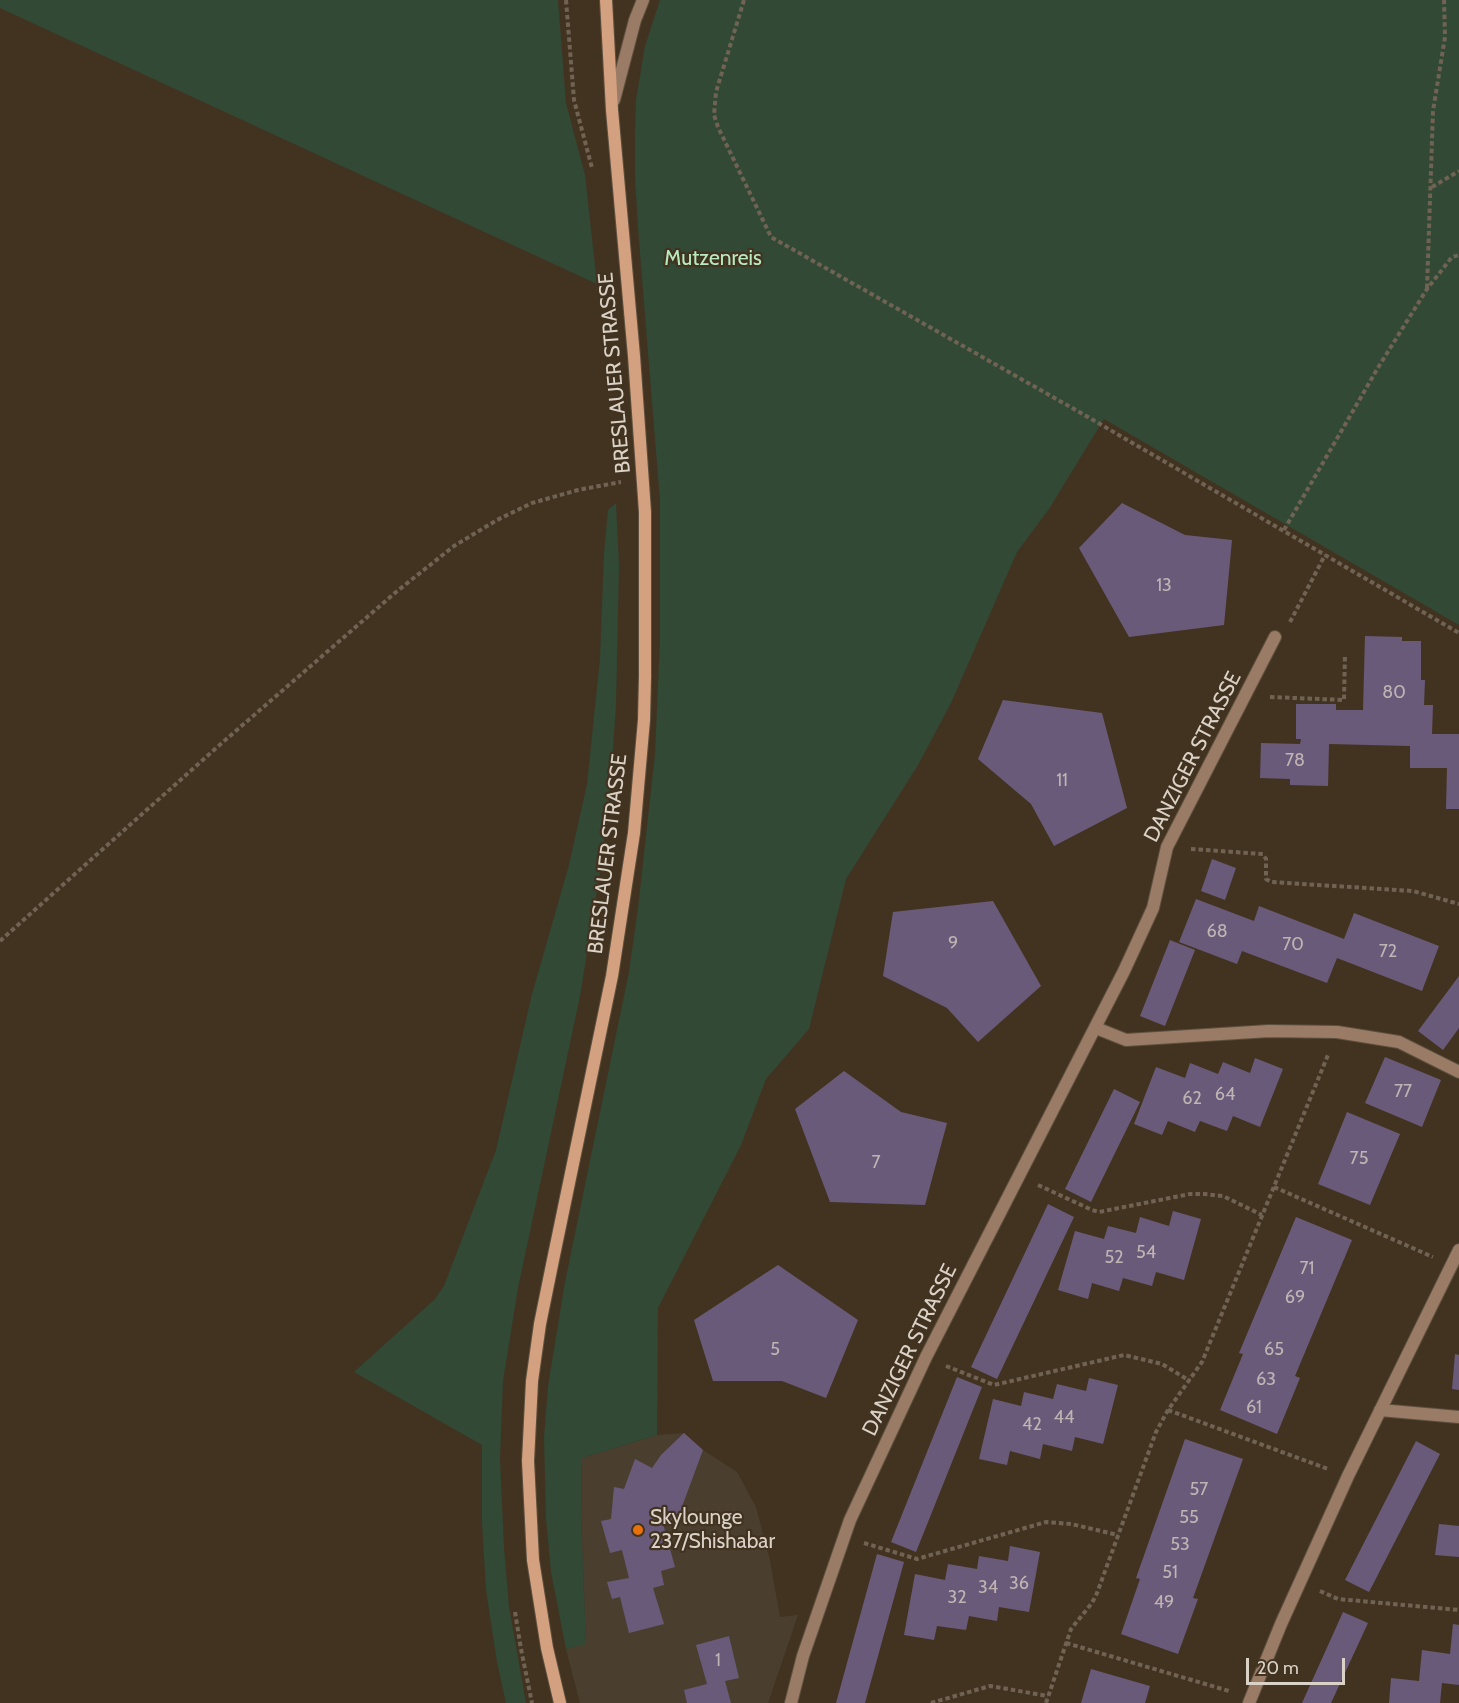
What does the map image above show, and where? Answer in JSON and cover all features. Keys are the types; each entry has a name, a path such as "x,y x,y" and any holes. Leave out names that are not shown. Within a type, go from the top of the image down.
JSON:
{"main road":[{"name":"BRESLAUER STRASSE","path":"560,1703 545,1638 533,1560 528,1461 532,1381 540,1324 612,976 634,832 644,709 646,588 644,500 634,356 612,110 606,0"}],"street":[{"path":"612,110 635,20 643,0"},
{"name":"DANZIGER STRASSE","path":"791,1703 803,1656 844,1536 926,1357 1096,1028 1153,908 1167,848 1275,637"},
{"path":"1096,1028 1126,1040 1269,1030 1337,1032 1399,1042 1459,1072"},
{"path":"1250,1700 1348,1476 1456,1256"},
{"path":"1380,1410 1459,1417"}],"path":[{"path":"566,0 574,100 593,171"},
{"path":"744,0 716,92 714,115 771,237 1284,530 1459,633"},
{"path":"1427,289 1434,98 1445,37 1444,0"},
{"path":"1432,187 1459,171"},
{"path":"1284,530 1379,366 1427,289 1452,257 1459,255"},
{"path":"621,472 622,493"},
{"path":"0,941 215,749 396,592 454,546 497,520 532,503 570,492 622,482"},
{"path":"1275,637 1286,631 1325,555"},
{"path":"1245,696 1344,700 1345,654"},
{"path":"1167,848 1263,854 1266,859 1266,879 1271,882 1413,891 1459,904"},
{"path":"1046,1703 1071,1629 1092,1603 1097,1593 1151,1445 1168,1410 1190,1381 1205,1354 1337,1032"},
{"path":"1019,1175 1095,1211 1102,1212 1190,1194 1204,1194 1223,1196 1262,1215"},
{"path":"1274,1187 1456,1256"},
{"path":"926,1357 994,1385 1119,1355 1162,1364 1190,1381"},
{"path":"1168,1410 1348,1476"},
{"path":"844,1536 917,1559 1046,1522 1071,1524 1118,1535"},
{"path":"1300,1582 1338,1599 1459,1610"},
{"path":"515,1609 532,1703"},
{"path":"1066,1642 1250,1700"},
{"path":"931,1703 986,1686 1048,1696"}],"shaded area":[{"path":"684,1433 703,1450 737,1472 756,1507 770,1561 780,1617 798,1615 768,1703 580,1703 566,1649 586,1643 581,1515 582,1458 657,1435"}],"green space":[{"path":"0,0 558,0 566,103 585,175 597,284 0,8"},
{"name":"Mutzenreis","path":"660,0 1459,0 1459,625 1104,419 1049,509 1017,552 951,703 918,765 846,879 809,1029 766,1079 741,1145 658,1308 657,1435 582,1458 581,1515 586,1644 566,1649 551,1572 546,1518 544,1438 548,1386 565,1282 629,972 655,754 660,639 660,501 638,228 635,130 636,100 645,46"},
{"path":"616,503 619,565 616,704 602,860 580,996 518,1288 503,1381 500,1458 504,1548 509,1607 526,1703 506,1703 486,1590 482,1522 482,1445 354,1372 435,1299 444,1286 496,1150 532,994 569,865 587,784 600,659 608,510"}],"building":[{"path":"1122,503 1185,535 1232,540 1224,625 1129,637 1079,548"},
{"path":"1365,636 1402,637 1402,641 1421,641 1421,680 1425,680 1424,705 1433,705 1432,734 1459,734 1459,809 1446,809 1447,768 1410,768 1410,746 1329,744 1328,786 1290,785 1290,779 1260,778 1261,743 1300,744 1301,739 1296,739 1296,704 1336,704 1336,710 1363,710"},
{"path":"1003,700 1102,713 1127,808 1054,846 1031,804 978,759"},
{"path":"1212,859 1236,868 1225,900 1201,891"},
{"path":"1196,899 1254,921 1259,906 1344,939 1354,913 1439,946 1422,991 1337,958 1327,983 1242,951 1237,964 1179,942"},
{"path":"993,901 1041,986 978,1042 947,1008 883,976 893,912"},
{"path":"1170,940 1195,950 1165,1026 1140,1016"},
{"path":"1459,976 1459,1028 1443,1050 1418,1031"},
{"path":"1385,1057 1441,1080 1422,1127 1365,1103"},
{"path":"1255,1058 1283,1069 1260,1127 1233,1116 1227,1131 1200,1121 1195,1132 1168,1121 1162,1135 1134,1124 1156,1067 1185,1078 1190,1063 1218,1074 1223,1062 1250,1073"},
{"path":"844,1071 901,1112 947,1123 925,1205 830,1202 795,1109"},
{"path":"1114,1089 1140,1102 1091,1202 1065,1189"},
{"path":"1347,1112 1400,1134 1370,1205 1318,1184"},
{"path":"1048,1204 1074,1217 997,1379 971,1367"},
{"path":"1173,1211 1201,1219 1184,1280 1156,1272 1152,1286 1123,1278 1119,1291 1092,1283 1088,1299 1058,1290 1075,1231 1104,1239 1108,1226 1136,1233 1140,1217 1169,1226"},
{"path":"1296,1217 1352,1240 1295,1376 1300,1378 1277,1434 1220,1410 1243,1354 1239,1353"},
{"path":"778,1265 858,1320 826,1398 782,1381 713,1381 694,1320"},
{"path":"1455,1354 1459,1355 1459,1390 1452,1389"},
{"path":"957,1377 982,1387 916,1552 891,1542"},
{"path":"1089,1378 1118,1385 1103,1444 1075,1437 1072,1451 1043,1444 1040,1459 1010,1451 1007,1465 979,1459 993,1399 1021,1406 1024,1392 1053,1399 1057,1384 1086,1391"},
{"path":"684,1433 703,1450 677,1520 662,1520 675,1567 661,1571 664,1585 653,1588 664,1624 629,1633 620,1597 612,1599 607,1582 629,1578 622,1550 610,1553 601,1521 611,1519 614,1487 624,1489 635,1459 652,1468 661,1455"},
{"path":"1185,1439 1243,1459 1193,1598 1198,1599 1178,1654 1121,1634 1140,1579 1136,1578"},
{"path":"1416,1441 1440,1454 1369,1592 1345,1580"},
{"path":"1439,1524 1459,1526 1459,1557 1435,1555"},
{"path":"1010,1546 1040,1552 1029,1612 999,1607 997,1621 969,1616 966,1630 937,1626 934,1640 904,1635 915,1574 945,1580 948,1564 977,1569 979,1556 1008,1561"},
{"path":"877,1554 904,1562 865,1703 836,1703"},
{"path":"1343,1612 1368,1623 1331,1703 1302,1703"},
{"path":"1453,1624 1459,1625 1459,1685 1442,1683 1440,1703 1389,1703 1391,1678 1419,1681 1422,1650 1450,1654"},
{"path":"729,1636 739,1678 725,1681 731,1703 687,1703 684,1690 707,1684 696,1645"},
{"path":"1091,1669 1150,1686 1145,1703 1081,1703"}],"place":[{"name":"Skylounge 237/Shishabar","path":"638,1530"}]}
